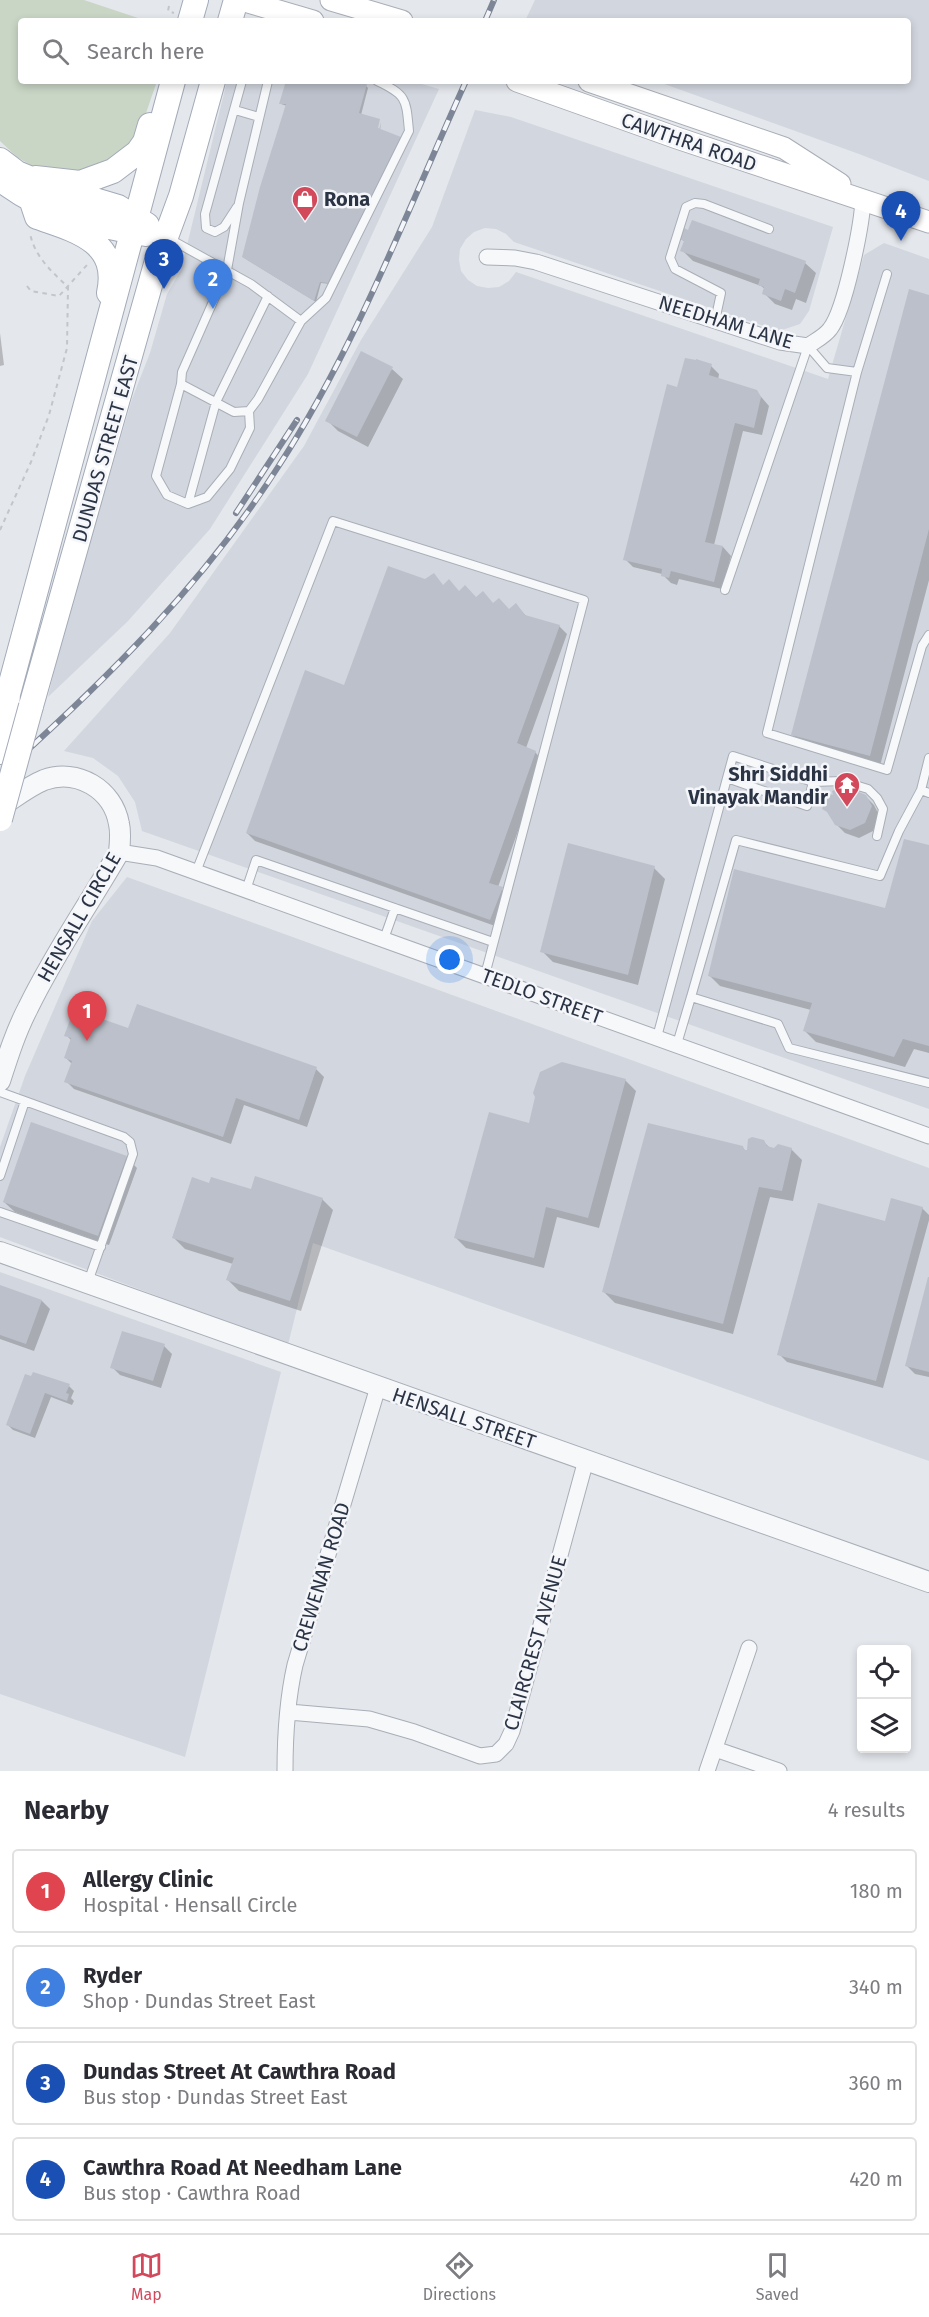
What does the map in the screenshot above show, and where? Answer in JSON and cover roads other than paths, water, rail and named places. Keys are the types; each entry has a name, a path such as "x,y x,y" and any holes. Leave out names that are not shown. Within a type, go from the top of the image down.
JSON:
{"main road":[{"path":"191,18 196,0"},
{"path":"231,18 236,0"},
{"path":"241,0 303,18"},
{"path":"331,0 392,18"},
{"path":"34,190 96,179 125,163 138,152 145,142 162,84"},
{"name":"DUNDAS STREET EAST","path":"2,743 8,694 172,84"},
{"name":"DUNDAS STREET EAST","path":"0,819 156,264 181,196 212,84"},
{"name":"CAWTHRA ROAD","path":"525,84 688,142 929,222"},
{"name":"CAWTHRA ROAD","path":"598,84 784,148 863,199"},
{"path":"0,160 17,172 34,190 37,217 86,235 101,250 107,261 112,283 98,338 99,351"},
{"path":"0,179 34,190 70,194 118,207 134,225 166,237"}],"street":[{"name":"NEEDHAM LANE","path":"487,257 515,258 536,262 780,342 808,346 830,330 839,310 862,222 863,199"},
{"name":"HENSALL CIRCLE","path":"0,807 47,779 68,777 86,781 106,795 115,809 119,824 119,852 52,961 27,1009 0,1081"},
{"name":"TEDLO STREET","path":"119,852 157,858 929,1136"},
{"name":"HENSALL STREET","path":"0,1252 929,1582"},
{"name":"CREWENAN ROAD","path":"285,1771 285,1733 289,1712 289,1691 295,1665 378,1387"},
{"name":"CLAIRCREST AVENUE","path":"289,1712 369,1719 414,1732 480,1756 496,1754 506,1744 512,1731 586,1460"},
{"path":"707,1771 749,1648"},
{"path":"715,1749 779,1771"}],"lane":[{"path":"239,203 224,226 215,232 206,228 205,213 241,84"},
{"path":"266,84 239,203 227,270 182,372 181,384 156,476 167,495 188,504 207,497 230,469 250,428 249,411 301,321 326,298 408,131 406,106 399,91 384,84"},
{"path":"235,110 259,117"},
{"path":"715,321 721,293 675,269 670,258 686,207 696,203 704,204 769,229"},
{"path":"166,237 251,284 301,321"},
{"path":"887,274 857,372 767,733 887,770 922,646 929,635"},
{"path":"188,504 216,402 268,296"},
{"path":"808,346 827,368 857,372"},
{"path":"725,590 808,346"},
{"path":"181,384 234,412 249,411"},
{"path":"196,872 333,521 584,600 485,975"},
{"path":"657,1037 733,756 813,783 842,781 868,789 883,809 877,836"},
{"path":"677,1044 736,840 880,876 899,831 925,791 929,758"},
{"path":"727,778 807,806 813,783"},
{"path":"246,890 256,860 493,942"},
{"path":"384,939 395,908"},
{"path":"691,997 778,1024 789,1048 929,1083"},
{"path":"0,1092 124,1137 130,1142 133,1154 88,1284"},
{"path":"0,1176 24,1101"},
{"path":"0,1212 101,1247"}],"railway":[{"path":"486,18 494,0"},
{"path":"0,775 114,668 185,592 218,552 278,467 306,421 356,326 465,84"},
{"path":"236,513 297,420"}],"place":[{"name":"Rona","path":"305,222"},
{"name":"Cawthra Road At Needham Lane","path":"901,241"},
{"name":"Dundas Street At Cawthra Road","path":"164,289"},
{"name":"Ryder","path":"213,309"},
{"name":"Shri Siddhi Vinayak Mandir","path":"847,808"},
{"name":"Allergy Clinic","path":"87,1041"}]}
